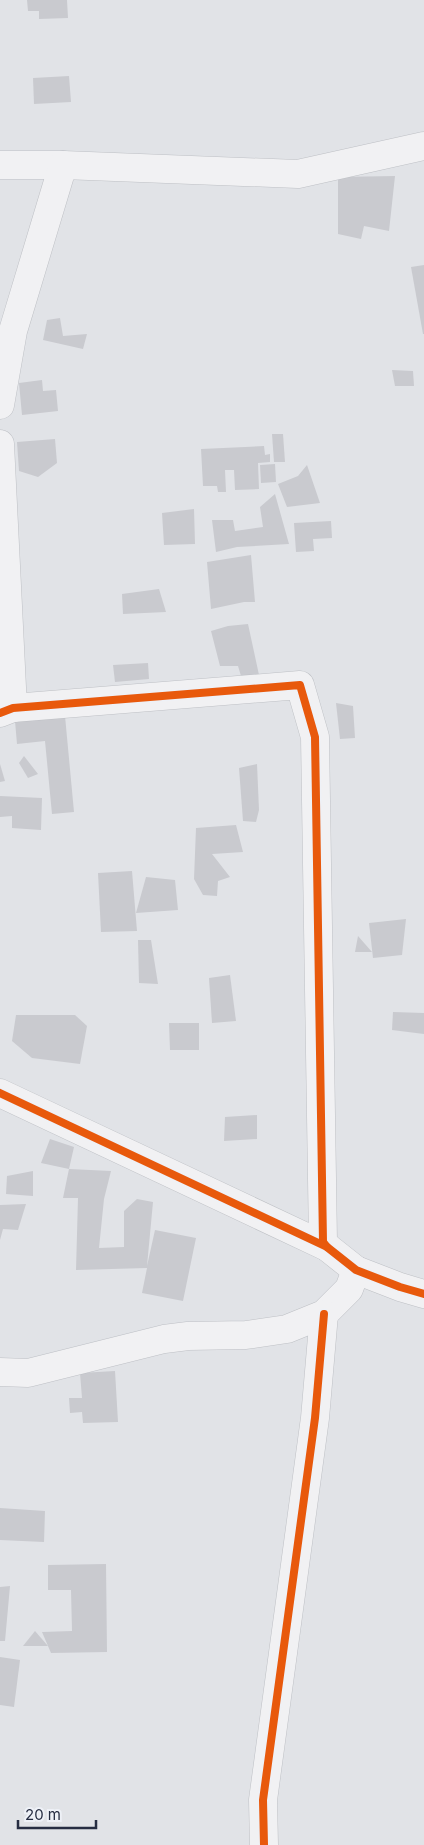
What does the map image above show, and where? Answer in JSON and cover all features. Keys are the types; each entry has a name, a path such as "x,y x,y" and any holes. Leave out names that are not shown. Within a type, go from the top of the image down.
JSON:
{"street":[{"path":"0,165 63,165 298,174 424,146"},
{"path":"0,405 13,331 63,165"},
{"path":"0,444 6,710 300,685 315,737 323,1232 326,1247"},
{"path":"0,1093 326,1247 356,1270 424,1294"},
{"path":"0,1372 28,1373 164,1339 188,1336 246,1335 287,1329 324,1314 349,1289 356,1270"},
{"path":"264,1845 264,1791 315,1418 324,1314"}],"building":[{"path":"27,0 67,0 68,18 39,19 39,11 28,11"},
{"path":"69,76 71,102 34,104 33,78"},
{"path":"395,176 389,231 364,226 361,239 338,234 338,177"},
{"path":"424,265 424,334 423,334 411,267"},
{"path":"60,318 63,336 87,334 83,349 43,340 47,320"},
{"path":"392,370 413,371 414,386 395,386"},
{"path":"42,380 43,391 56,390 58,411 22,415 19,383"},
{"path":"272,434 283,434 285,462 274,462"},
{"path":"55,439 57,463 38,477 19,471 17,442"},
{"path":"264,446 265,455 270,454 270,462 258,463 259,489 235,490 234,470 225,470 226,492 218,492 217,486 203,486 201,449"},
{"path":"275,464 276,482 261,483 260,465"},
{"path":"307,465 320,503 287,507 278,484 298,476"},
{"path":"275,494 289,544 237,547 216,552 212,520 233,520 235,531 263,527 260,507"},
{"path":"194,509 195,544 164,545 162,513"},
{"path":"331,521 332,538 313,539 314,551 296,552 294,523"},
{"path":"251,555 255,602 244,602 211,609 207,562"},
{"path":"159,589 166,612 123,614 122,594"},
{"path":"248,624 259,675 241,676 238,666 220,666 211,631 228,626"},
{"path":"148,663 149,679 115,682 113,665"},
{"path":"336,703 353,706 355,738 340,739"},
{"path":"65,716 74,812 52,814 45,741 17,744 15,721"},
{"path":"24,756 38,774 28,778 19,763"},
{"path":"0,764 5,781 0,782"},
{"path":"257,764 259,810 256,822 243,821 239,768"},
{"path":"0,796 42,798 41,830 12,828 12,816 0,817"},
{"path":"236,825 243,852 212,854 230,877 218,881 217,896 203,895 194,879 196,828"},
{"path":"132,871 137,931 101,932 98,873"},
{"path":"146,877 175,880 178,910 136,913"},
{"path":"406,919 402,955 373,958 369,923"},
{"path":"358,936 372,952 355,952"},
{"path":"138,940 151,940 158,984 139,983"},
{"path":"230,975 236,1021 212,1023 209,978"},
{"path":"393,1012 424,1013 424,1034 392,1030"},
{"path":"16,1015 75,1015 87,1026 80,1064 32,1058 12,1041"},
{"path":"169,1023 199,1023 199,1050 170,1050"},
{"path":"257,1115 257,1139 224,1141 225,1117"},
{"path":"50,1139 74,1147 69,1169 41,1163"},
{"path":"69,1169 111,1171 104,1199 99,1248 124,1247 124,1211 137,1199 153,1202 147,1266 155,1230 196,1238 183,1301 142,1293 147,1268 76,1270 78,1198 63,1198"},
{"path":"33,1171 33,1196 6,1194 7,1176"},
{"path":"26,1204 18,1230 3,1229 0,1240 0,1205"},
{"path":"115,1371 118,1422 83,1423 82,1412 70,1413 69,1398 82,1398 80,1373"},
{"path":"0,1508 45,1511 44,1542 0,1540"},
{"path":"106,1564 107,1652 51,1653 42,1632 72,1631 71,1590 48,1590 48,1565"},
{"path":"10,1586 5,1641 0,1641 0,1587"},
{"path":"35,1631 48,1646 23,1646"},
{"path":"0,1657 20,1660 14,1707 0,1705"}],"cycle path":[{"path":"0,713 13,708 300,685 315,737 323,1242 327,1247"},
{"path":"0,1093 327,1247 356,1270 424,1294"},
{"path":"264,1845 263,1800 315,1418 324,1314"}]}
